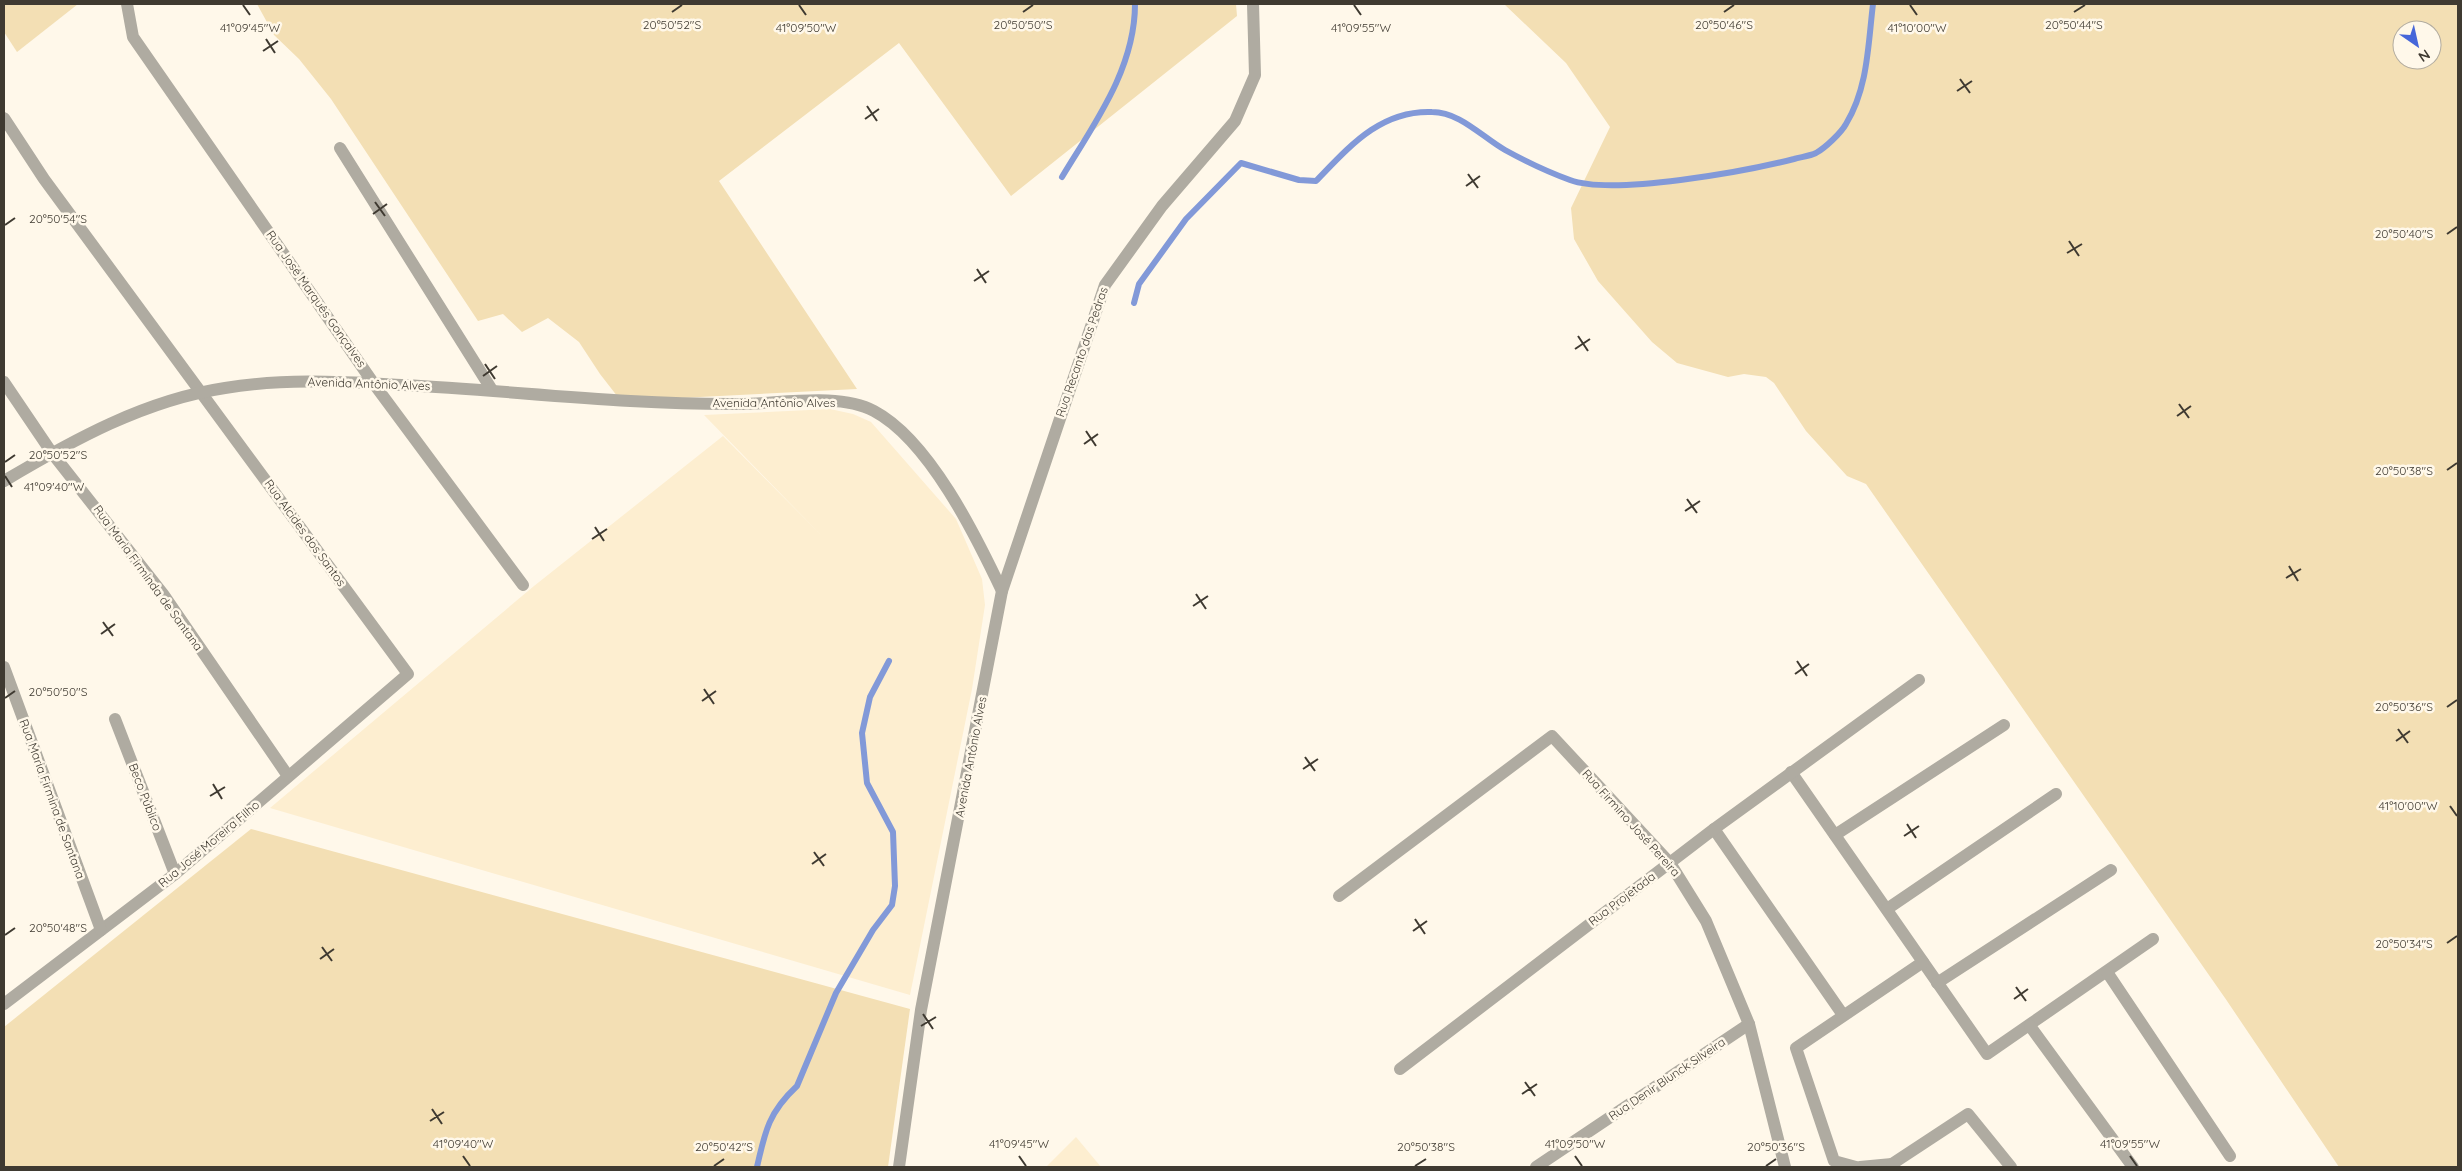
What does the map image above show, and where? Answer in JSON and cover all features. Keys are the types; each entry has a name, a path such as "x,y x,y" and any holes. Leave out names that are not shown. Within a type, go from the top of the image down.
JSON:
{"street":[{"name":"Rua José Marquês Gonçalves","path":"127,4 133,37 374,384 523,585"},
{"name":"Rua Recanto das Pedras","path":"1002,591 1105,285 1162,206 1235,121 1255,75 1253,4"},
{"path":"4,118 44,179 200,394"},
{"path":"340,148 492,390"},
{"name":"Rua Maria Firminda de Santana","path":"4,382 52,453 157,587 288,776"},
{"name":"Avenida Antônio Alves","path":"4,481 52,453 126,417 165,402 222,388 267,382 374,384 492,390 604,400 739,404 849,402 873,410 893,424 919,450 963,513 1002,591 921,1010 899,1167"},
{"name":"Rua Alcides dos Santos","path":"200,394 408,674"},
{"name":"Rua Maria Firmina de Santana","path":"4,667 101,930"},
{"name":"Rua José Moreira Filho","path":"4,1004 175,874 408,674"},
{"name":"Rua Projetada","path":"1400,1069 1714,829 1919,680"},
{"name":"Beco Público","path":"115,719 175,874"},
{"path":"1835,835 2004,725"},
{"name":"Rua Firmino José Pereira","path":"1339,896 1552,736 1670,863 1706,921 1749,1024 1785,1167"},
{"path":"1791,772 1987,1054 2153,939"},
{"path":"1887,909 2056,794"},
{"path":"1714,829 1843,1015"},
{"path":"1937,983 2111,870"},
{"path":"1856,1167 1834,1161 1796,1048 1923,962"},
{"path":"2107,972 2230,1156"},
{"name":"Rua Denir Blunck Silveira","path":"1536,1167 1749,1024"},
{"path":"2030,1026 2133,1167"},
{"path":"1860,1167 1893,1166 1968,1114 2011,1167"}],"shaded area":[{"path":"4,4 78,4 17,52 4,32"},
{"path":"257,4 1236,4 1237,16 1011,196 899,43 719,181 857,389 621,401 579,342 548,318 522,332 503,314 478,321 331,99 299,59 274,35"},
{"path":"1504,4 2458,4 2458,1167 2339,1167 2225,998 1866,484 1847,476 1806,431 1774,383 1766,377 1744,374 1728,377 1677,363 1652,342 1598,281 1574,239 1571,208 1610,127 1566,63"},
{"path":"830,409 853,414 871,422 956,519 982,579 985,605 972,689 910,995 270,808 534,586 723,436 821,535 704,415"},
{"path":"251,829 910,1009 888,1167 4,1167 4,1027"},
{"path":"1076,1137 1101,1167 1046,1167"}],"waterway":[{"path":"1062,177 1099,116 1120,73 1128,51 1133,28 1135,4"},
{"path":"1134,303 1139,284 1186,219 1241,163 1299,180 1316,181 1353,144 1367,133 1397,117 1413,113 1432,112 1452,116 1470,126 1496,145 1529,162 1570,180 1590,184 1647,184 1680,180 1745,170 1814,154 1824,148 1844,128 1859,96 1866,66 1873,4"},
{"path":"757,1167 766,1132 774,1114 797,1086 836,993 873,930 892,905 895,886 893,832 867,783 862,733 870,697 889,661"}]}
